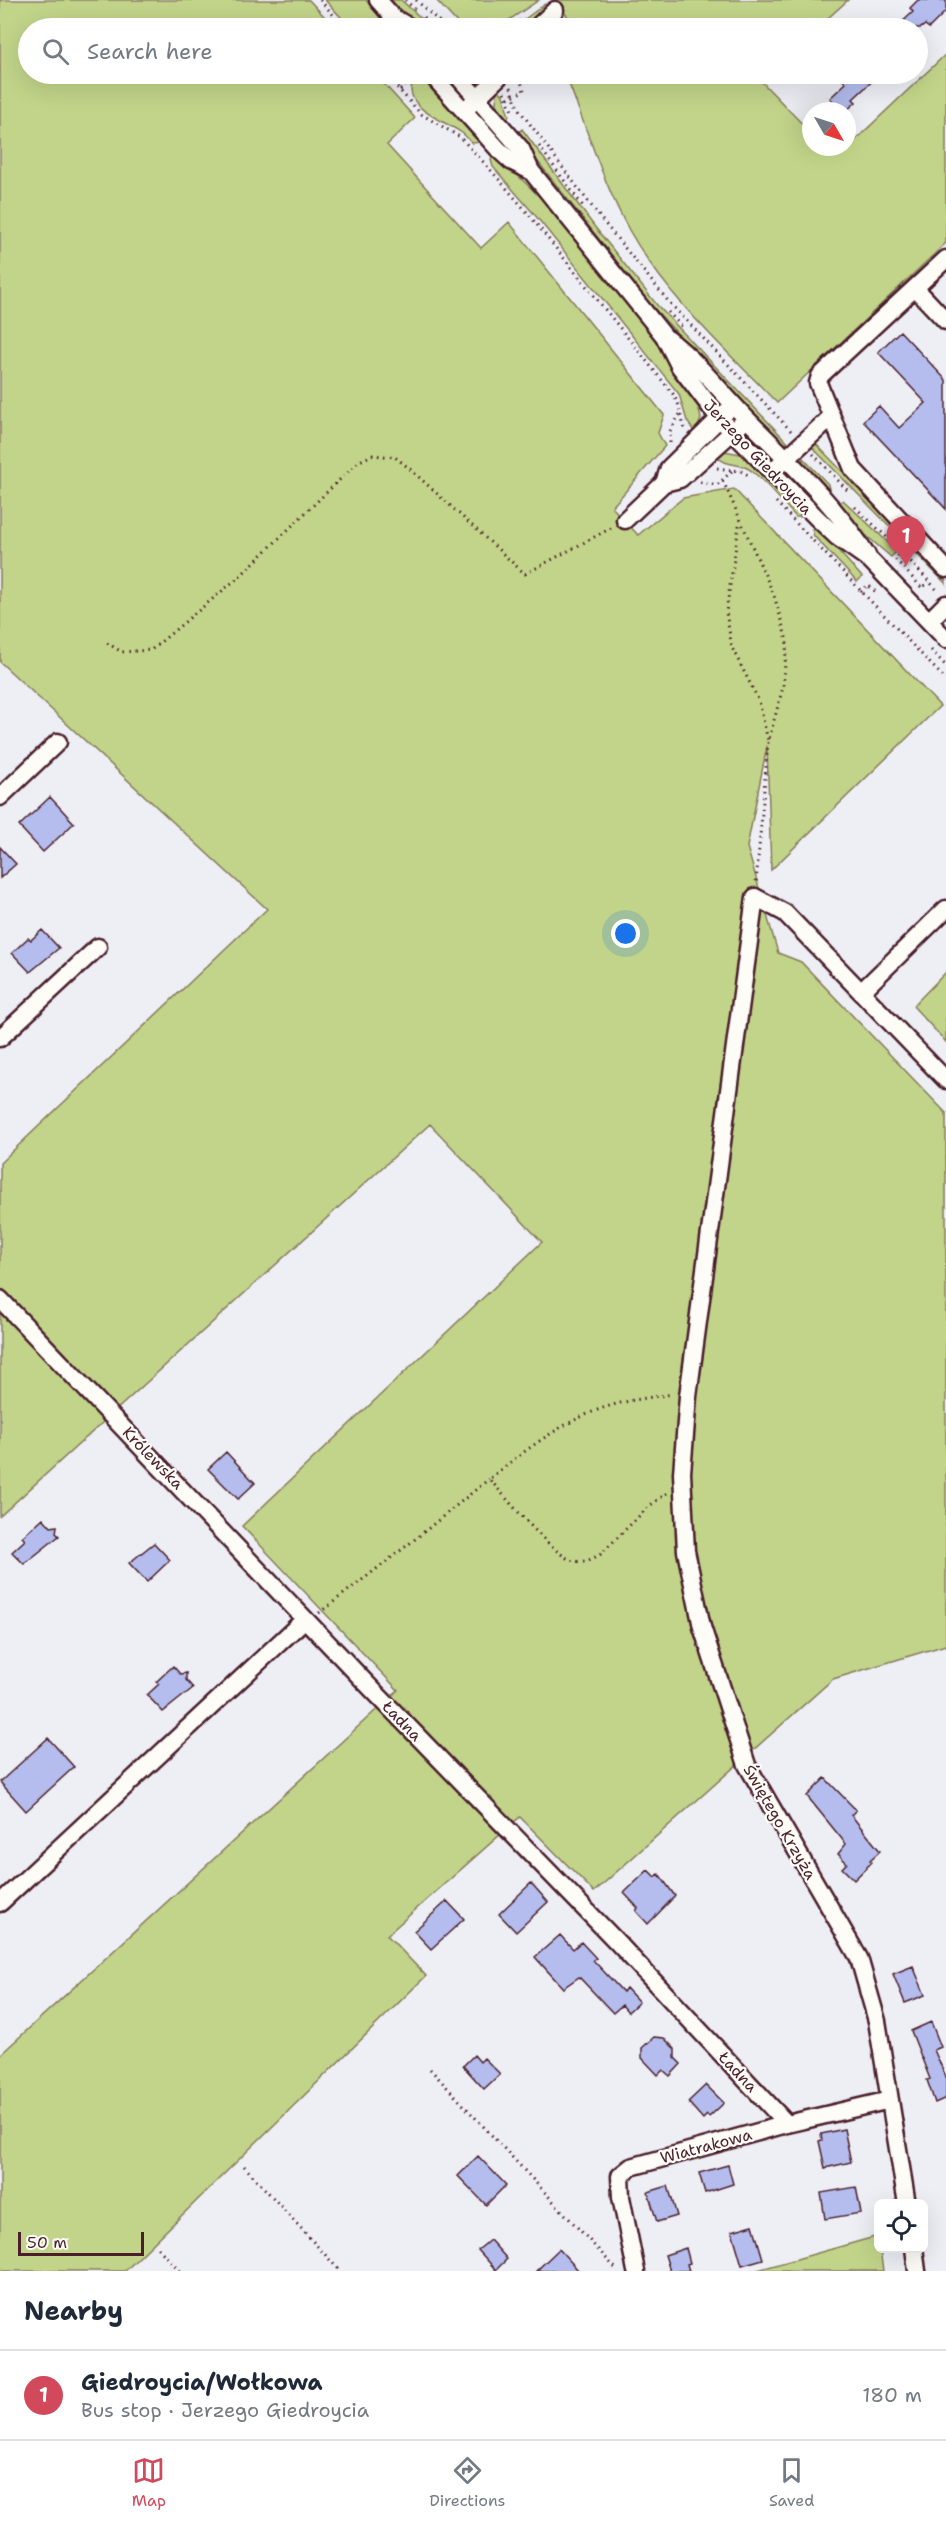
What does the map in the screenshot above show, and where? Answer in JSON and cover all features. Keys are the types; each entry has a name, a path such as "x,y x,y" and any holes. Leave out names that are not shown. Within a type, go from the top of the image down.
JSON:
{"street":[{"path":"378,0 392,18"},
{"path":"547,18 555,10"},
{"name":"Jerzego Giedroycia","path":"440,84 499,150 511,161 531,171"},
{"path":"450,94 458,84"},
{"name":"Jerzego Giedroycia","path":"470,84 478,98 521,149 531,171 664,336 680,367 719,418 837,537 871,561 946,639"},
{"path":"465,110 478,98 501,84"},
{"path":"940,572 853,469 818,383 820,376 946,259"},
{"path":"915,288 946,321"},
{"name":"Jerzego Giedroycia","path":"664,336 691,357 849,526 871,561"},
{"path":"672,481 669,468 734,405"},
{"path":"772,472 831,417"},
{"path":"625,520 747,418"},
{"path":"929,621 943,599"},
{"path":"0,797 58,742"},
{"path":"755,897 785,914 946,1080"},
{"name":"Świętego Krzyża","path":"755,897 688,1394 683,1488 686,1551 702,1627 747,1765 859,1958 877,2021 906,2199"},
{"path":"862,992 946,909"},
{"path":"0,1038 98,947"},
{"name":"Królewska","path":"0,1299 305,1619"},
{"path":"0,1903 305,1619"},
{"name":"Ładna","path":"305,1619 617,1942 787,2124"},
{"name":"Wiatrakowa","path":"636,2271 621,2197 620,2176 631,2167 787,2124 890,2100"},
{"path":"915,2253 917,2271"}],"path":[{"path":"320,0 336,18"},
{"path":"416,0 435,18"},
{"path":"394,84 421,114 460,137 526,212 673,394 687,435"},
{"path":"400,90 407,84"},
{"path":"504,84 515,117"},
{"path":"505,84 514,96 518,108 602,220 668,301 855,497"},
{"path":"508,98 524,91 522,84"},
{"path":"536,142 588,214"},
{"path":"663,306 687,332"},
{"path":"675,461 669,438 670,431 680,414"},
{"path":"107,643 122,652 151,650 239,577 333,484 358,462 372,455 395,457 525,574 625,520"},
{"path":"712,463 717,468 741,471 754,478"},
{"path":"672,481 717,485 732,471"},
{"path":"723,481 774,595 787,641 783,687 768,742 755,897"},
{"path":"775,502 946,680"},
{"path":"849,502 902,552 943,599"},
{"path":"740,517 726,612 732,648 759,701 768,742"},
{"path":"908,548 895,559 922,588 940,572"},
{"path":"861,592 868,585 884,600"},
{"path":"931,649 946,666"},
{"path":"305,1619 325,1609 526,1450 574,1420 596,1410 624,1402 688,1394"},
{"path":"489,1479 556,1551 572,1561 581,1562 600,1554 661,1497 683,1488"},
{"path":"430,2069 618,2271"},
{"path":"244,2166 340,2271"},
{"path":"158,2248 180,2271"}],"green space":[{"path":"0,0 309,0 326,18 18,18 18,84 384,84 415,118 387,145 481,248 509,222 664,415 658,433 665,446 612,507 638,535 683,498 734,489 940,706 771,870 767,746 747,847 778,953 801,962 946,1113 946,1645 833,1679 594,1892 520,1817 387,1935 426,1976 125,2271 0,2271 0,2055 398,1690 242,1526 542,1242 430,1124 0,1516 0,1163 267,909 0,662"},
{"path":"325,0 366,0 380,18 342,18"},
{"path":"390,0 401,0 421,18 410,18"},
{"path":"436,0 539,0 512,18 453,18"},
{"path":"553,0 848,0 828,18 569,18"},
{"path":"545,4 551,6 535,18 526,18"},
{"path":"946,54 946,243 777,403 678,300 644,254 619,211 569,84 764,84 802,124 802,156 856,156 856,139 914,84 928,84 928,71"},
{"path":"414,84 432,84 482,142 472,143 462,133 422,109 412,95 411,87"},
{"path":"498,89 503,95 509,116 505,121 496,102"},
{"path":"522,129 594,226 657,305 789,444 777,442 651,305 516,134"},
{"path":"495,153 546,203 640,319 697,400 701,419 695,433 687,421 679,394 535,215 493,167 491,160"},
{"path":"815,443 946,579 946,584 811,446"},
{"path":"724,451 746,455 805,514 796,517 753,472 725,462 715,455"},
{"path":"803,458 828,484 829,489 826,493 802,463"},
{"path":"843,500 897,551 891,557 861,531 837,505"},
{"path":"816,526 862,577 857,582 814,536 812,529"},
{"path":"946,972 946,1042 913,1006"},
{"path":"874,2237 874,2253 880,2253 883,2271 754,2271"}],"building":[{"path":"918,0 946,0 946,11 929,28 928,18 907,18 913,12 910,8"},
{"path":"845,84 869,84 853,99 856,102 834,102 830,98"},
{"path":"900,331 946,380 946,509 863,421 879,406 899,428 926,403 878,352"},
{"path":"50,797 74,823 43,852 19,826"},
{"path":"0,847 16,864 0,878"},
{"path":"42,930 59,948 30,972 12,953 28,938 31,940"},
{"path":"226,1452 255,1483 238,1499 208,1469"},
{"path":"43,1518 51,1527 57,1526 56,1533 59,1536 24,1564 12,1552 25,1540 22,1537"},
{"path":"154,1543 170,1560 147,1582 129,1563"},
{"path":"173,1666 180,1674 186,1673 186,1680 193,1688 163,1712 147,1695 159,1684 156,1682"},
{"path":"48,1738 74,1767 26,1811 0,1782"},
{"path":"825,1778 856,1810 851,1815 880,1851 854,1880 842,1868 847,1863 838,1854 846,1844 807,1796"},
{"path":"648,1870 655,1877 659,1874 675,1896 648,1924 636,1911 638,1908 624,1893"},
{"path":"531,1883 548,1902 516,1932 499,1914"},
{"path":"447,1901 464,1919 431,1949 414,1931"},
{"path":"560,1935 573,1949 581,1942 596,1958 593,1960 623,1992 626,1988 639,2002 628,2012 622,2005 613,2013 579,1977 563,1988 535,1957"},
{"path":"913,1966 925,1995 905,2003 893,1974"},
{"path":"931,2022 941,2047 934,2050 946,2077 946,2098 935,2103 927,2080 930,2079 911,2031"},
{"path":"654,2037 664,2038 675,2049 675,2058 681,2064 670,2076 663,2070 658,2075 642,2058 642,2048"},
{"path":"474,2055 480,2062 484,2058 500,2074 484,2089 463,2066"},
{"path":"706,2085 724,2103 709,2117 707,2115 703,2119 688,2102"},
{"path":"844,2129 851,2162 825,2168 819,2141 822,2140 821,2134"},
{"path":"478,2156 506,2185 486,2205 458,2176"},
{"path":"728,2165 733,2184 705,2193 699,2173"},
{"path":"668,2186 677,2216 657,2222 648,2192"},
{"path":"856,2187 861,2213 825,2219 821,2193"},
{"path":"753,2225 763,2259 742,2265 732,2231"},
{"path":"490,2240 507,2259 496,2270 478,2250"},
{"path":"686,2248 690,2263 687,2264 689,2271 670,2271 665,2255"},
{"path":"559,2249 579,2271 536,2271"}],"place":[{"name":"Giedroycia/Wołkowa","path":"906,566"}]}
